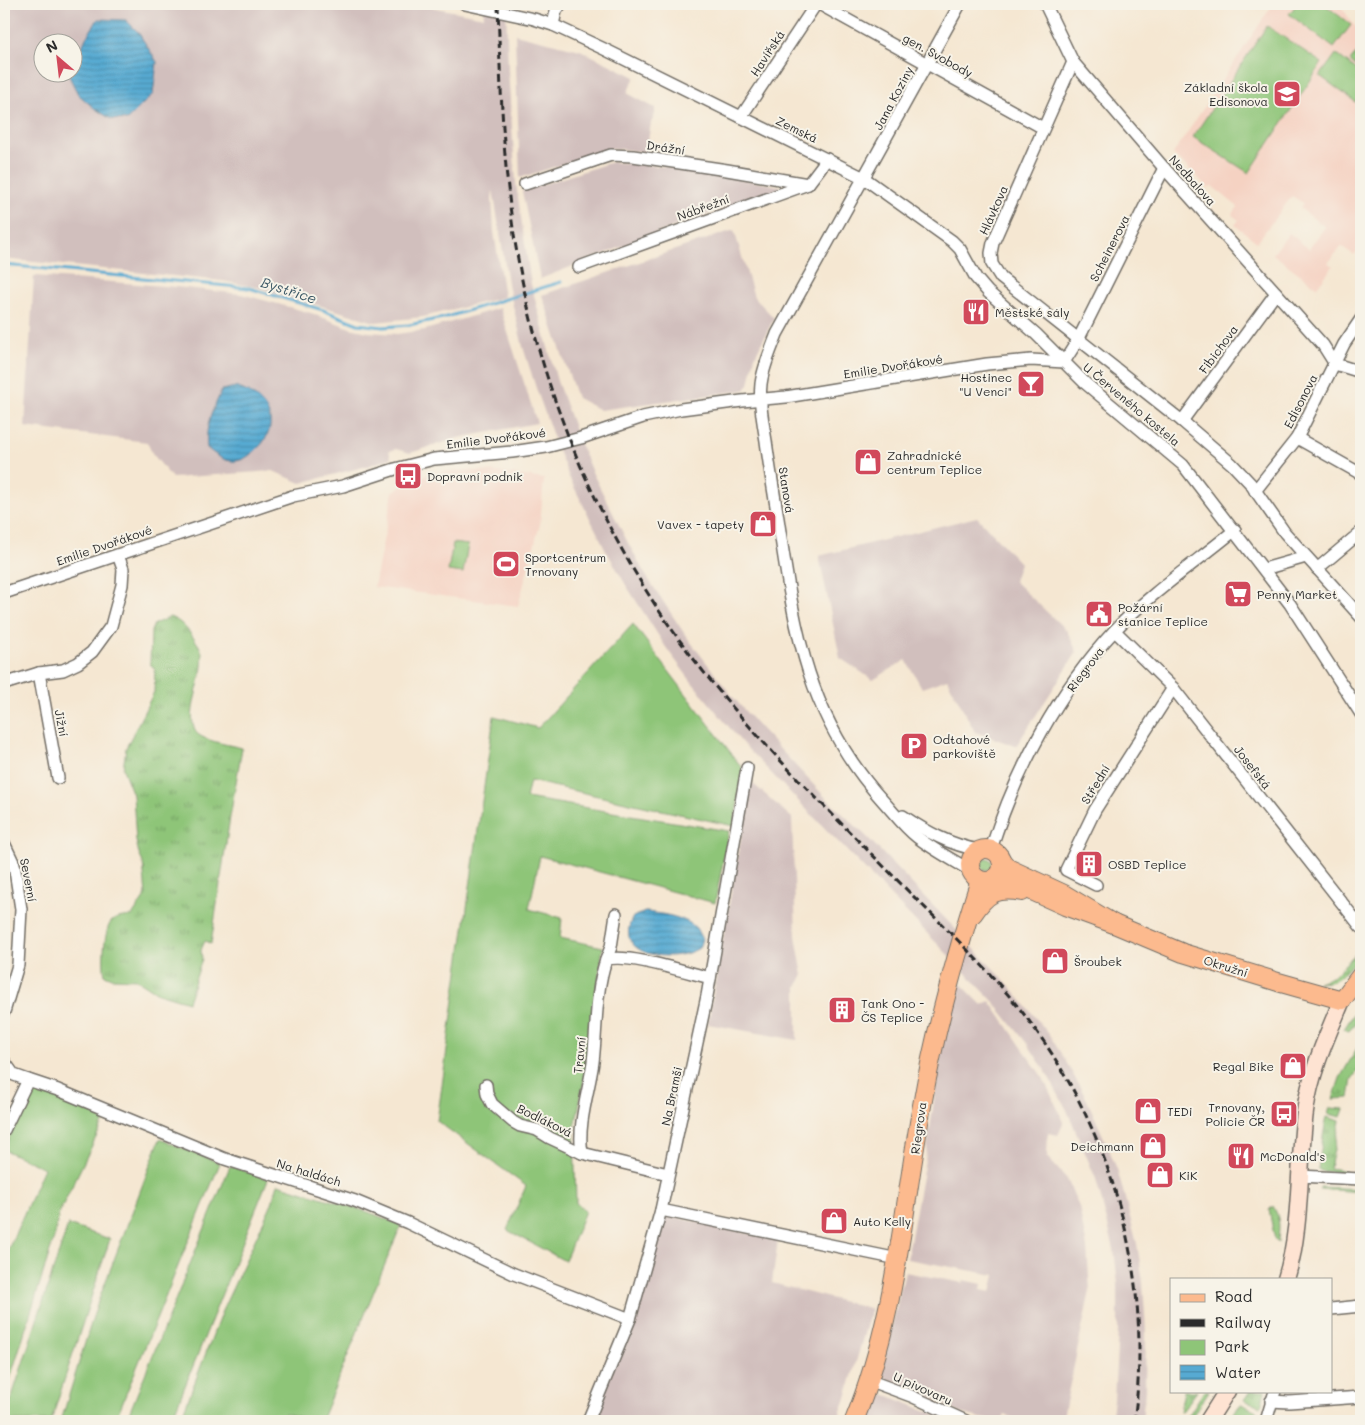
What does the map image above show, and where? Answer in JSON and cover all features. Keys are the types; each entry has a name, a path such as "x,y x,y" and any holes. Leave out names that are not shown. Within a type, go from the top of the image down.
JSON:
{"main road":[{"path":"990,853 1001,871 982,876 970,865 971,858 990,853"},
{"name":"Okružní","path":"990,853 1008,868 1064,894 1114,924"},
{"name":"Okružní","path":"982,876 1012,882 1183,953 1342,1000"},
{"name":"Riegrova","path":"854,1421 886,1317 898,1259 922,1101 934,1040 982,876"},
{"path":"966,926 984,899 999,891 1022,892 1066,906"},
{"path":"1288,1273 1296,1225 1307,1102 1317,1062 1342,1000 1361,975"},
{"path":"1208,1421 1226,1392"}],"street":[{"name":"Zemská","path":"465,4 553,25 864,178 957,244 983,288 1041,338 1064,362"},
{"path":"553,25 556,11 561,4"},
{"name":"gen. Svobody","path":"818,4 1044,128"},
{"name":"Havířská","path":"741,118 818,4"},
{"name":"Jana Koziny","path":"864,178 960,4"},
{"name":"Nedbalova","path":"1045,4 1073,62 1164,168 1324,345 1335,364"},
{"name":"Hlávkova","path":"1073,62 993,243 991,254 992,264 1001,278 1078,340"},
{"name":"Drážní","path":"524,184 611,155 633,156 808,184"},
{"path":"808,184 827,159"},
{"name":"Scheinerova","path":"1078,340 1164,168"},
{"name":"Stanová","path":"864,178 777,334 764,371 760,399 784,562 800,645 813,686 836,738 859,773 916,836 982,876"},
{"name":"Nábřežní","path":"579,267 808,184"},
{"name":"Fibichova","path":"1182,421 1276,293"},
{"name":"Edisonova","path":"1255,491 1297,438 1344,344 1361,319"},
{"path":"1064,362 1078,340"},
{"name":"U Červeného kostela","path":"1078,340 1182,421 1238,470 1278,524 1361,617"},
{"name":"Emilie Dvořákové","path":"4,593 293,496 343,486 415,463 442,458 546,447 663,412 786,397 987,364 1031,360 1064,362"},
{"name":"U Červeného kostela","path":"1064,362 1085,383 1184,465 1290,604 1361,714"},
{"path":"1335,364 1361,372"},
{"path":"1297,438 1361,474"},
{"name":"Riegrova","path":"990,853 1002,814 1017,779 1068,689 1115,631 1163,588 1235,530"},
{"path":"1317,569 1361,532"},
{"path":"4,684 38,673 63,670 78,663 92,652 111,626 122,585 123,569 118,555"},
{"path":"1264,569 1306,557"},
{"name":"Josefská","path":"1115,631 1173,688 1361,927"},
{"name":"Jižní","path":"38,673 58,778"},
{"name":"Střední","path":"1096,885 1066,870 1095,810 1173,688"},
{"name":"Na Bramši","path":"588,1421 630,1319 661,1210 710,978 747,768"},
{"name":"Stanová","path":"887,805 938,837 957,845 990,853"},
{"name":"Severní","path":"4,843 14,864 21,909 18,965 4,1012"},
{"name":"Travní","path":"582,1153 580,1136 593,1062 597,1002 606,960 611,947 616,914"},
{"path":"606,960 612,957 627,958 710,978"},
{"path":"4,1060 14,1075 28,1080 4,1130"},
{"name":"Na haldách","path":"28,1080 58,1090 225,1159 355,1200 408,1223 514,1274 630,1319"},
{"name":"Bodláková","path":"486,1085 487,1094 492,1104 520,1126 537,1130 582,1153 668,1174"},
{"path":"1299,1176 1361,1179"},
{"path":"661,1210 898,1259"},
{"path":"1332,1309 1361,1306"},
{"name":"U pivovaru","path":"868,1380 911,1396 966,1421"},
{"path":"1266,1421 1273,1396 1289,1402 1359,1401"}],"shaded area":[{"path":"4,4 415,4 484,17 483,4 506,4 508,70 516,184 531,284 557,381 591,470 645,574 686,636 732,696 825,797 866,836 1010,986 1048,1033 1065,1060 1087,1100 1118,1172 1137,1244 1143,1283 1146,1333 1145,1390 1142,1421 1111,1421 1118,1331 1118,1284 1114,1249 1096,1179 1067,1110 1029,1046 993,1001 743,744 667,649 626,585 570,479 536,388 523,347 509,289 493,190 494,232 504,297 423,317 375,322 261,288 223,281 4,259"},
{"name":"Základní škola Edisonova","path":"1273,4 1339,4 1361,34 1361,247 1354,255 1341,246 1328,263 1333,266 1317,287 1273,254 1289,233 1309,249 1325,227 1300,208 1303,203 1292,196 1257,242 1235,225 1239,220 1232,215 1238,207 1212,186 1209,188 1173,154"},
{"path":"515,34 580,50 635,77 627,93 655,108 646,152 612,148 520,178"},
{"path":"612,162 670,167 780,186 780,188 675,226 540,279 522,191"},
{"path":"734,230 754,297 774,318 755,356 749,384 745,390 600,410 577,398 542,295"},
{"path":"34,276 241,294 311,313 350,328 368,332 397,334 425,330 500,308 537,423 458,438 410,453 396,449 389,451 391,458 301,483 273,471 172,478 152,453 147,442 25,427"},
{"path":"463,470 498,472 544,479 540,524 518,606 374,587 393,492 406,483 434,472"},
{"path":"977,517 1020,563 1014,581 1067,631 1077,652 1016,746 975,732 947,679 922,688 906,660 873,680 840,658 819,556"},
{"path":"751,782 792,818 796,936 803,976 797,987 797,1040 708,1024"},
{"path":"960,983 982,1005 990,1001 1043,1078 1064,1122 1058,1135 1048,1133 1047,1157 1067,1179 1079,1207 1087,1248 1090,1291 1062,1421 1018,1421 1005,1415 1002,1421 994,1421 960,1413 928,1395 883,1377 881,1372 905,1272 963,1283 964,1280 982,1284 981,1290 991,1292 995,1275 907,1259 927,1149 942,1046"},
{"path":"664,1215 778,1240 772,1283 871,1309 845,1401 837,1421 593,1421"},
{"path":"881,1393 952,1421 863,1421 872,1397 875,1394"}],"green space":[{"path":"1297,4 1324,4 1351,25 1334,48 1289,14"},
{"path":"1267,26 1322,63 1249,173 1193,137"},
{"path":"1358,51 1361,53 1361,70 1350,61"},
{"path":"1336,54 1361,73 1361,106 1320,76"},
{"path":"453,543 468,545 463,573 448,571"},
{"path":"170,617 179,622 190,633 202,653 201,673 192,714 196,732 204,738 242,748 211,944 205,941 201,950 202,959 188,1002 158,993 136,979 112,978 105,975 104,963 105,938 109,925 112,921 121,917 132,916 146,895 143,863 136,841 133,795 123,769 126,748 154,692 155,669 150,664 151,631 154,624"},
{"path":"633,624 743,769 734,826 530,781 526,798 729,831 715,903 540,856 529,909 562,918 560,938 603,947 587,1065 574,1132 576,1203 585,1211 565,1261 507,1230 526,1186 437,1121 494,716 538,728"},
{"path":"988,858 991,859 991,869 984,870 981,869 980,862 981,859"},
{"path":"1355,954 1359,957 1341,976 1325,983 1318,982 1334,976"},
{"path":"1361,1003 1361,1015 1349,1031 1344,1029"},
{"path":"1361,1041 1361,1066 1352,1079 1349,1098 1333,1099 1340,1078"},
{"path":"41,1089 105,1119 59,1213 55,1235 4,1398 4,1259 44,1168 4,1150 27,1094"},
{"path":"1330,1108 1344,1109 1341,1117 1328,1114"},
{"path":"1327,1117 1340,1121 1330,1168 1346,1171 1345,1173 1321,1171 1318,1169"},
{"path":"160,1139 220,1163 115,1421 61,1421 96,1307"},
{"path":"230,1166 268,1179 171,1421 126,1421"},
{"path":"278,1184 368,1212 401,1225 321,1421 314,1421 285,1413 281,1421 180,1421 222,1311 272,1203"},
{"path":"1320,1187 1361,1189 1361,1192 1320,1189"},
{"path":"1273,1206 1278,1220 1278,1243 1275,1240 1269,1210"},
{"path":"68,1225 110,1239 51,1421 4,1421"},
{"path":"1184,1392 1196,1392 1181,1413"},
{"path":"1203,1392 1208,1392 1189,1421 1185,1421"},
{"path":"1249,1392 1265,1392 1261,1406 1244,1400"},
{"path":"1241,1404 1257,1411 1254,1421 1227,1421"}],"water":[{"path":"98,19 126,20 138,32 157,62 153,94 127,120 111,119 94,108 78,94 72,82 82,82 82,47"},
{"path":"235,387 246,391 263,404 270,420 269,430 265,439 257,449 243,459 231,461 221,458 207,448 207,431 210,418 222,390"},
{"path":"645,912 672,916 692,924 702,939 699,948 675,956 649,954 638,949 631,941 629,930 633,917"}],"waterway":[{"name":"Bystřice","path":"4,265 249,288 323,310 358,324 383,327 409,325 447,317 561,282"}],"railway":[{"path":"498,4 505,156 517,255 527,304 540,352 572,446 592,491 614,536 667,623 730,705 800,781 961,943 994,979 1026,1016 1067,1079 1090,1124 1109,1171 1123,1220 1133,1270 1138,1320 1139,1371 1134,1421"}],"place":[{"name":"Základní škola Edisonova","path":"1287,94"},
{"name":"Městské sály","path":"976,312"},
{"name":"Hostinec \"U Venci\"","path":"1031,384"},
{"name":"Zahradnické centrum Teplice","path":"868,462"},
{"name":"Dopravní podnik","path":"408,476"},
{"name":"Vavex - tapety","path":"763,524"},
{"name":"Sportcentrum Trnovany","path":"506,564"},
{"name":"Penny Market","path":"1238,594"},
{"name":"Požární stanice Teplice","path":"1099,614"},
{"name":"Odtahové parkoviště","path":"914,746"},
{"name":"OSBD Teplice","path":"1089,864"},
{"name":"Šroubek","path":"1055,961"},
{"name":"Tank Ono - ČS Teplice","path":"842,1010"},
{"name":"Regal Bike","path":"1293,1066"},
{"name":"TEDi","path":"1148,1111"},
{"name":"Trnovany, Policie ČR","path":"1284,1114"},
{"name":"Deichmann","path":"1153,1146"},
{"name":"McDonald's","path":"1241,1156"},
{"name":"KiK","path":"1160,1175"},
{"name":"Auto Kelly","path":"834,1221"}]}
